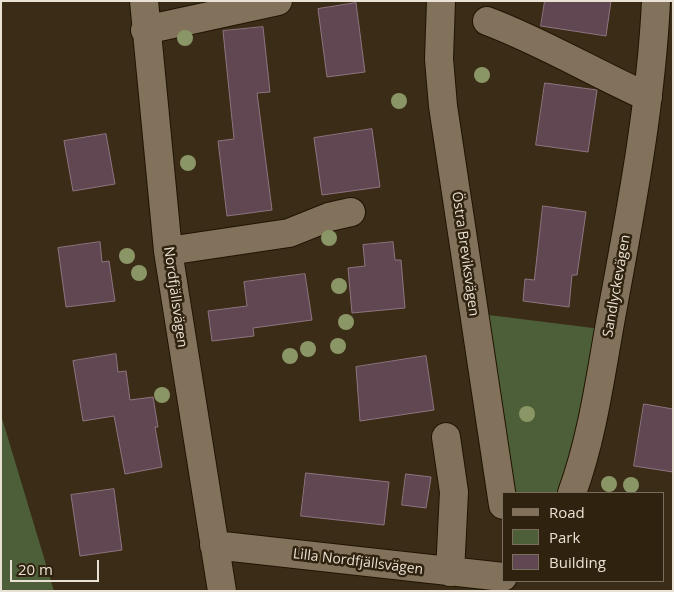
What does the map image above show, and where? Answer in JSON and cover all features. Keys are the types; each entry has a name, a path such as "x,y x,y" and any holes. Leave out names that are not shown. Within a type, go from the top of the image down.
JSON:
{"street":[{"name":"Nordfjällsvägen","path":"144,1 145,30 168,251 222,591"},
{"path":"145,30 278,1"},
{"name":"Östra Breviksvägen","path":"441,1 439,59 443,106 502,498"},
{"name":"Sandlyckevägen","path":"572,492 594,413 632,204 657,80 656,1"},
{"path":"488,21 533,39 600,75 657,80"},
{"path":"168,251 289,233 329,217 351,212"},
{"path":"446,437 454,492 450,572"},
{"name":"Lilla Nordfjällsvägen","path":"214,545 502,577"}],"green space":[{"path":"489,315 601,329 561,492 515,492"},
{"path":"1,415 54,591 1,591"}],"building":[{"path":"545,1 611,1 606,36 541,26"},
{"path":"356,3 365,72 327,77 318,9"},
{"path":"263,27 270,92 257,93 272,210 227,216 218,141 234,139 223,31"},
{"path":"545,83 597,90 588,152 536,145"},
{"path":"372,129 380,187 322,195 314,138"},
{"path":"106,134 115,184 73,191 64,141"},
{"path":"543,206 586,212 577,275 572,275 569,307 523,301 525,279 534,280"},
{"path":"100,242 102,262 109,261 115,301 66,307 58,248"},
{"path":"393,242 395,260 401,260 405,308 352,313 348,268 365,266 363,245"},
{"path":"305,274 312,320 253,328 254,336 212,341 208,311 247,306 244,282"},
{"path":"116,354 118,372 126,371 130,400 153,397 158,427 155,427 162,467 125,474 114,416 83,421 73,361"},
{"path":"426,356 434,410 360,421 356,367"},
{"path":"644,404 673,409 673,472 634,466"},
{"path":"306,473 389,482 384,525 301,516"},
{"path":"406,474 431,477 426,508 402,505"},
{"path":"114,489 122,550 80,556 71,495"}]}
